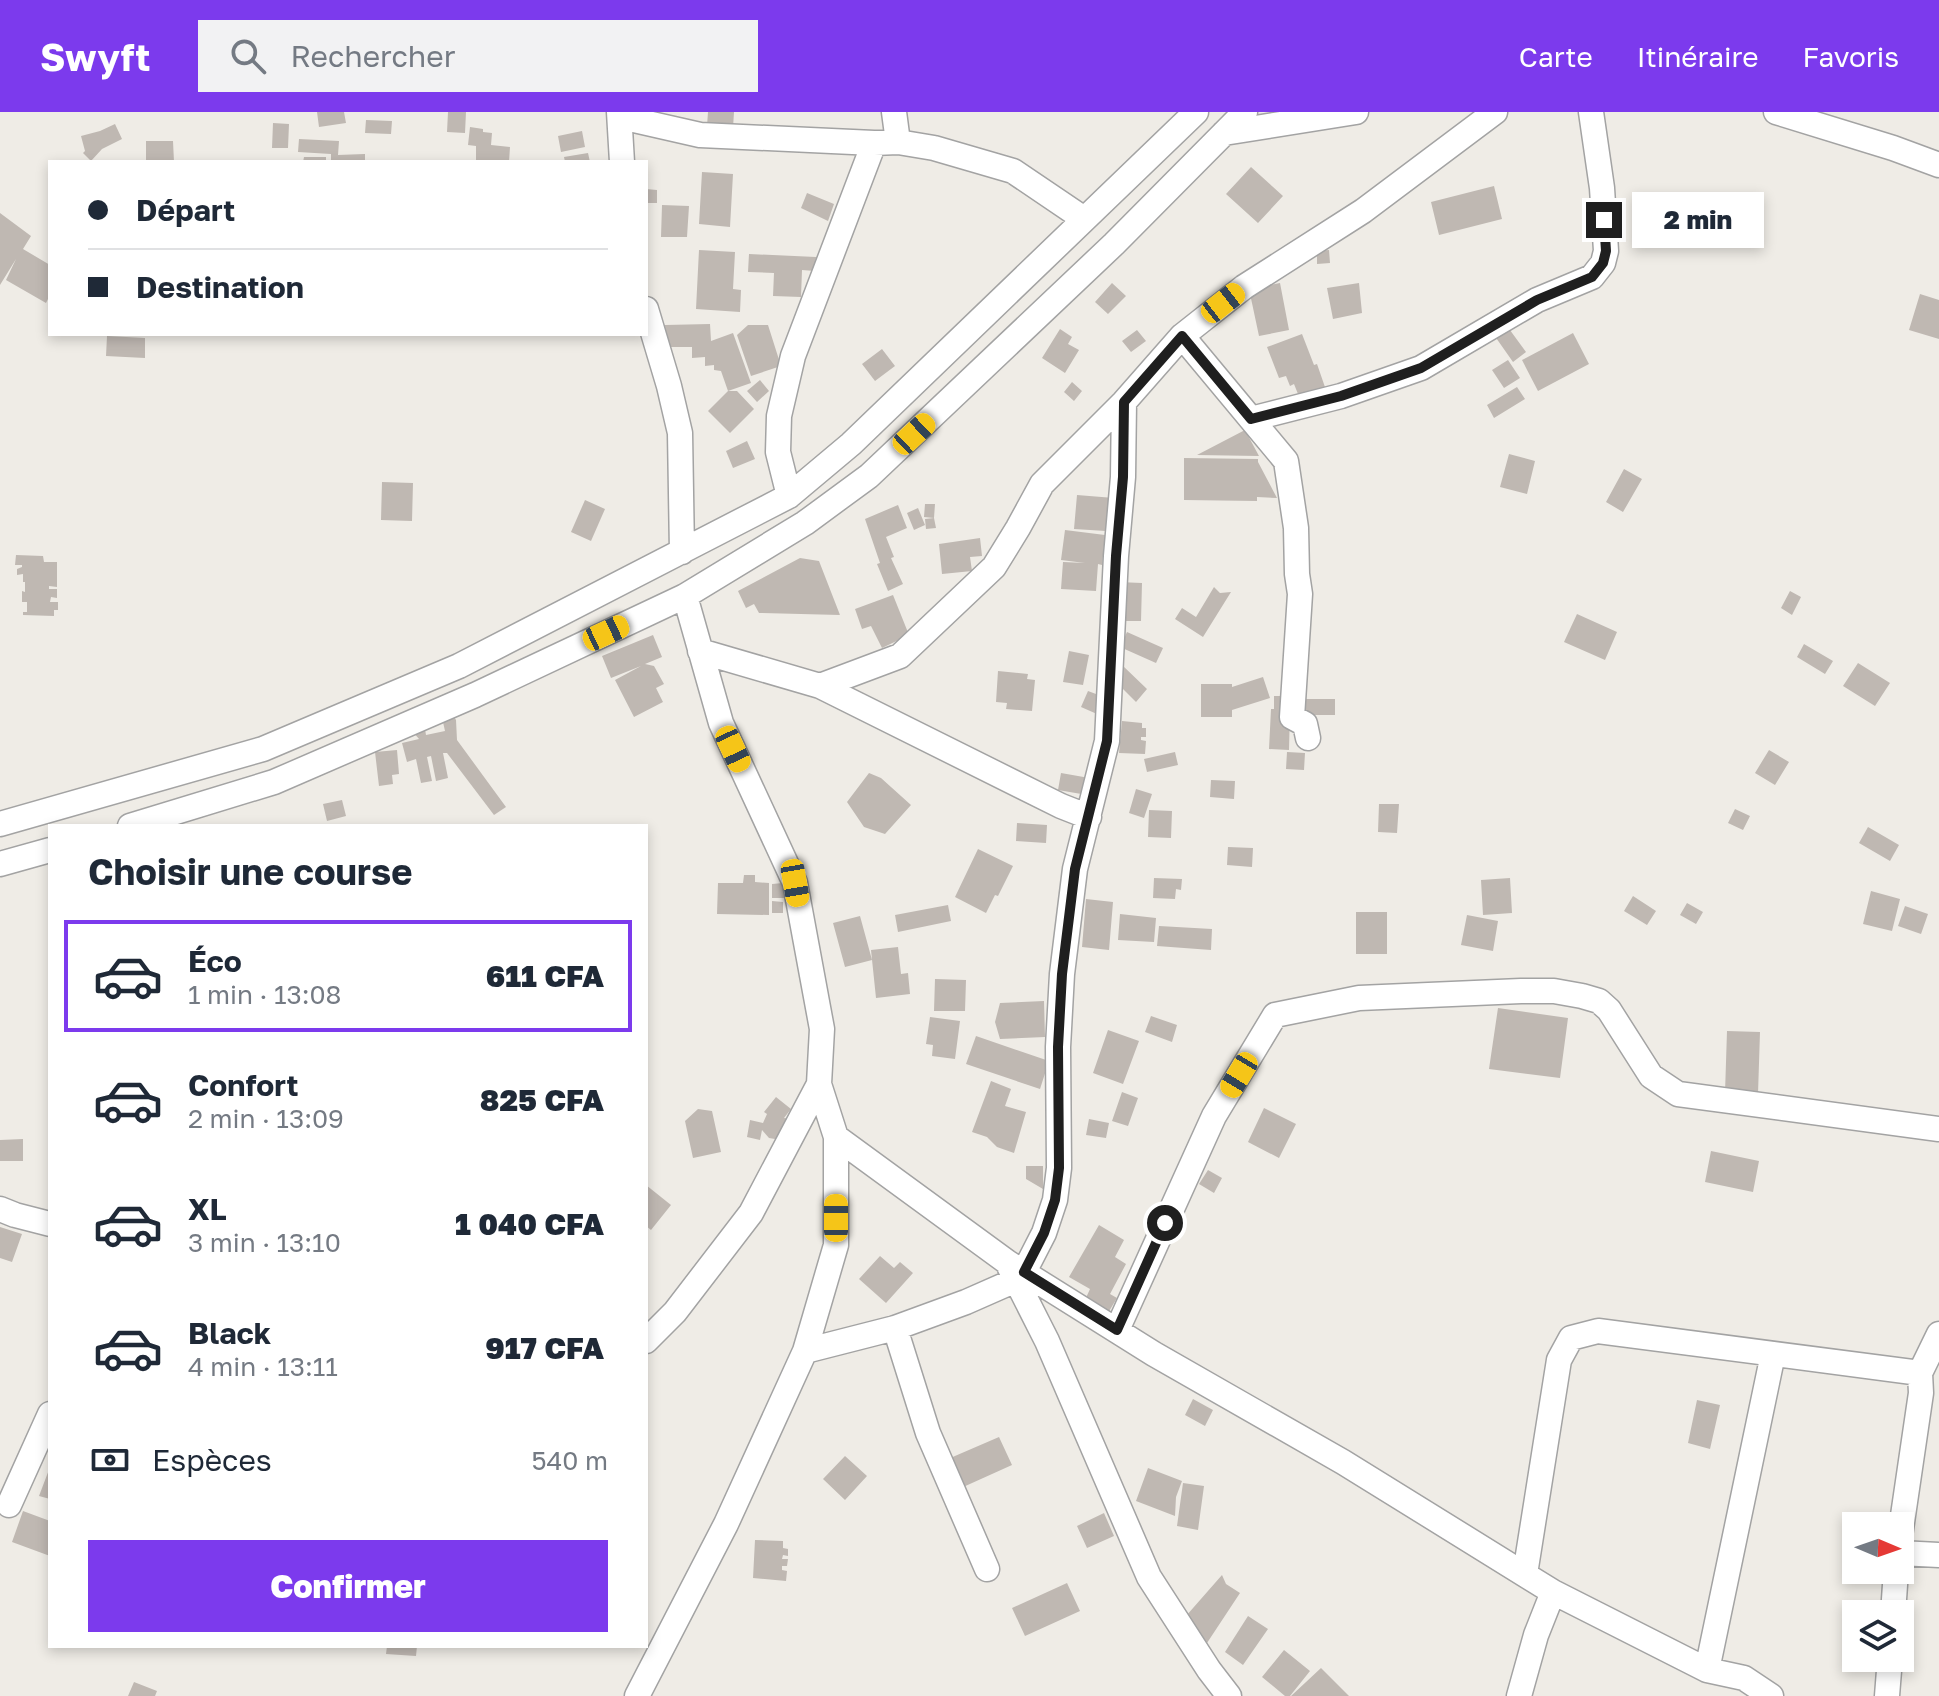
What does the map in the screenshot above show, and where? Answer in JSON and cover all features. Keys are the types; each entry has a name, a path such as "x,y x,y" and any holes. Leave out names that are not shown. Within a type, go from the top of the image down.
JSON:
{"street":[{"path":"789,496 778,452 779,416 793,356 886,143 894,112"},
{"path":"0,824 263,749 459,666 789,496 851,444 1196,112"},
{"path":"137,824 274,782 475,695 685,596 805,523 869,476 1114,244 1245,112"},
{"path":"1224,133 1356,112"},
{"path":"820,686 900,656 994,567 1042,484 1124,402 1182,336 1244,287 1363,211 1495,112"},
{"path":"1251,419 1341,396 1421,368 1537,300 1592,277 1603,263 1606,251 1602,188 1591,112"},
{"path":"1776,112 1939,165"},
{"path":"622,160 620,114 700,135 934,148 1013,171 1084,219"},
{"path":"648,316 680,433 682,552"},
{"path":"1182,336 1286,461 1296,528 1300,594 1292,717 1305,724 1308,738"},
{"path":"805,1351 895,1328 966,1302 1016,1271 1044,1233 1055,1200 1059,1168 1058,1047 1062,974 1075,869 1107,741 1123,477 1124,402"},
{"path":"637,1696 726,1524 805,1351 836,1245 836,1137 819,1084 822,1029 795,883 721,723 685,596"},
{"path":"700,651 820,686 1089,817"},
{"path":"0,864 48,851"},
{"path":"1117,1330 1214,1116 1275,1015 1359,998 1554,991 1599,1001 1609,1010 1651,1076 1678,1094 1939,1129"},
{"path":"648,1339 675,1312 751,1213 819,1084"},
{"path":"836,1137 1016,1271 1343,1462 1553,1592 1707,1670 1744,1678 1771,1696"},
{"path":"0,1209 48,1223"},
{"path":"1016,1271 1149,1577 1229,1696"},
{"path":"895,1328 928,1433 987,1569"},
{"path":"1525,1574 1559,1360 1571,1338 1598,1331 1773,1354 1927,1387"},
{"path":"1904,1512 1939,1334"},
{"path":"1707,1670 1773,1354"},
{"path":"9,1505 48,1418"},
{"path":"1914,1554 1939,1555"},
{"path":"1519,1696 1536,1635 1553,1592"},
{"path":"1887,1696 1889,1672"}],"building":[{"path":"317,112 344,112 346,123 319,127"},
{"path":"448,112 466,112 465,133 447,132"},
{"path":"708,112 734,112 733,128 707,126"},
{"path":"366,120 392,121 391,134 365,133"},
{"path":"273,123 289,124 288,148 272,148"},
{"path":"115,124 122,139 102,149 90,160 83,153 81,136"},
{"path":"470,127 483,129 483,132 492,133 491,145 510,147 509,160 476,160 476,146 468,145"},
{"path":"582,131 585,147 561,152 558,136"},
{"path":"299,139 339,141 338,155 365,154 365,160 331,160 331,154 298,152"},
{"path":"146,141 173,141 174,160 146,160"},
{"path":"588,153 590,160 565,160 564,157"},
{"path":"304,157 326,157 326,160 303,160"},
{"path":"1251,167 1283,196 1258,223 1226,194"},
{"path":"702,172 733,174 730,227 699,224"},
{"path":"1494,186 1502,219 1439,235 1431,202"},
{"path":"648,189 657,190 657,203 648,203"},
{"path":"807,193 834,204 828,221 801,208"},
{"path":"662,205 689,206 687,237 661,237"},
{"path":"0,213 31,236 23,249 48,264 48,299 46,303 6,280 16,259 0,285"},
{"path":"699,250 735,252 733,289 741,290 740,312 696,309"},
{"path":"1329,250 1330,263 1317,264 1317,251"},
{"path":"749,254 816,257 815,271 802,270 801,297 773,296 774,273 748,272"},
{"path":"1112,283 1126,296 1108,314 1095,302"},
{"path":"1280,283 1289,330 1259,336 1249,289"},
{"path":"1359,283 1362,313 1333,319 1327,288"},
{"path":"1920,294 1939,300 1939,339 1909,330"},
{"path":"710,324 711,341 733,333 751,383 728,391 721,371 714,370 714,365 705,366 705,357 692,358 692,347 666,347 665,325"},
{"path":"748,325 768,325 781,366 751,376 737,335"},
{"path":"1507,326 1526,352 1513,362 1494,335"},
{"path":"1060,329 1072,337 1068,344 1079,350 1065,373 1042,358"},
{"path":"1137,330 1146,341 1131,352 1122,341"},
{"path":"1573,333 1589,364 1538,391 1522,360"},
{"path":"1302,334 1326,390 1300,399 1294,384 1290,386 1286,376 1279,378 1267,347"},
{"path":"107,336 145,338 145,358 106,356"},
{"path":"882,349 895,366 875,381 862,364"},
{"path":"1508,360 1520,378 1504,388 1492,370"},
{"path":"760,380 769,391 757,402 747,391"},
{"path":"1072,382 1082,391 1074,401 1064,392"},
{"path":"1517,387 1525,399 1494,418 1487,405"},
{"path":"728,391 737,391 754,409 730,433 708,411"},
{"path":"1245,430 1259,456 1197,455"},
{"path":"747,441 755,459 733,468 726,451"},
{"path":"1509,454 1535,461 1527,494 1500,487"},
{"path":"1184,458 1258,459 1277,498 1257,497 1257,501 1184,500"},
{"path":"1624,469 1642,479 1623,512 1606,502"},
{"path":"382,482 413,483 412,521 381,520"},
{"path":"1077,495 1114,498 1106,531 1074,529"},
{"path":"585,500 605,509 591,541 571,532"},
{"path":"925,504 935,504 934,518 924,517"},
{"path":"898,505 907,528 886,537 894,557 891,558 903,584 888,591 865,519"},
{"path":"918,508 925,525 914,530 907,513"},
{"path":"934,518 936,528 926,529 925,519"},
{"path":"1065,530 1105,535 1096,591 1061,589 1063,562 1085,563 1061,560"},
{"path":"980,538 982,556 970,557 972,571 942,574 939,544"},
{"path":"16,555 43,556 44,562 57,562 57,587 49,586 49,589 57,589 57,598 51,597 50,602 58,602 54,616 23,615 27,612 27,602 22,602 25,582 23,574 17,575 17,569 22,565 15,565"},
{"path":"800,558 819,561 840,615 759,613 754,604 746,608 738,591"},
{"path":"1118,582 1142,583 1141,621 1117,621"},
{"path":"1214,587 1220,593 1231,592 1203,637 1175,619 1182,608 1196,617"},
{"path":"1790,591 1801,597 1792,615 1781,608"},
{"path":"893,595 909,635 882,648 871,626 862,629 855,609"},
{"path":"1577,614 1617,632 1605,660 1564,642"},
{"path":"1127,632 1163,648 1156,663 1120,647"},
{"path":"653,635 662,657 645,664 654,666 664,684 656,688 663,702 634,717 615,680 641,666 611,678 602,656"},
{"path":"1804,644 1833,661 1825,674 1797,657"},
{"path":"1069,651 1089,655 1083,685 1063,682"},
{"path":"1858,663 1890,683 1875,706 1843,686"},
{"path":"1122,665 1147,689 1136,702 1110,676"},
{"path":"998,671 1028,674 1027,679 1035,680 1032,711 1006,709 1007,703 996,702"},
{"path":"1263,677 1270,698 1232,710 1232,717 1201,717 1201,684 1232,684 1232,687"},
{"path":"1088,691 1104,697 1097,714 1081,707"},
{"path":"1274,696 1288,696 1289,750 1269,749"},
{"path":"1296,699 1335,699 1335,715 1296,715"},
{"path":"453,715 457,740 506,807 494,815 447,753 443,753 448,778 436,781 431,756 427,757 432,781 421,783 416,759 407,762 402,743 419,739 413,732 425,729 426,735 445,731 443,722"},
{"path":"1122,721 1142,723 1142,728 1146,728 1146,737 1141,737 1146,741 1145,754 1119,753"},
{"path":"397,750 399,774 392,775 393,784 379,786 375,752"},
{"path":"1769,750 1789,762 1775,785 1755,773"},
{"path":"1175,752 1178,765 1147,772 1144,759"},
{"path":"1287,752 1305,753 1304,770 1286,769"},
{"path":"869,773 881,778 911,805 885,834 864,827 847,802"},
{"path":"1061,773 1095,779 1093,796 1058,790"},
{"path":"1211,780 1235,781 1234,799 1210,797"},
{"path":"1136,789 1152,794 1144,818 1129,813"},
{"path":"342,800 346,816 327,821 323,804"},
{"path":"1379,804 1399,804 1397,833 1378,832"},
{"path":"1735,809 1750,816 1743,830 1728,823"},
{"path":"1149,810 1172,811 1171,838 1148,837"},
{"path":"1017,823 1047,825 1046,843 1016,841"},
{"path":"1868,827 1899,845 1890,861 1859,843"},
{"path":"1228,847 1253,848 1252,867 1227,865"},
{"path":"978,849 1013,866 986,913 955,897"},
{"path":"744,875 755,875 755,882 769,883 769,915 717,914 718,883 743,883"},
{"path":"1154,878 1182,879 1181,890 1176,889 1175,899 1153,898"},
{"path":"1510,878 1512,913 1483,915 1481,880"},
{"path":"783,883 784,898 772,898 772,884"},
{"path":"1871,891 1900,899 1892,931 1863,924"},
{"path":"1633,896 1656,911 1647,925 1624,911"},
{"path":"1086,899 1113,902 1109,950 1082,947"},
{"path":"772,901 783,902 783,913 772,913"},
{"path":"1687,903 1703,912 1696,924 1680,915"},
{"path":"948,905 951,921 898,932 895,915"},
{"path":"1905,906 1928,914 1921,934 1898,926"},
{"path":"1356,912 1387,912 1387,954 1356,954"},
{"path":"1120,914 1156,918 1154,942 1118,940"},
{"path":"1467,915 1498,921 1493,951 1461,945"},
{"path":"860,916 872,960 845,967 833,923"},
{"path":"1159,926 1212,929 1211,950 1157,946"},
{"path":"898,947 901,974 908,973 910,994 876,998 871,950"},
{"path":"935,979 966,980 965,1011 934,1011"},
{"path":"1044,1001 1045,1037 1000,1039 995,1022 1000,1003"},
{"path":"1498,1008 1568,1018 1560,1078 1489,1069"},
{"path":"1151,1016 1177,1025 1172,1042 1145,1032"},
{"path":"930,1017 960,1021 955,1059 932,1056 933,1045 926,1044"},
{"path":"1108,1030 1139,1041 1123,1084 1093,1073"},
{"path":"1727,1031 1760,1032 1758,1094 1725,1093"},
{"path":"976,1036 1049,1061 1040,1089 966,1064"},
{"path":"991,1081 1011,1089 1005,1106 1026,1112 1014,1153 972,1132"},
{"path":"1122,1092 1138,1098 1128,1126 1112,1121"},
{"path":"776,1097 791,1109 784,1118 790,1119 787,1141 769,1138 762,1130 760,1140 747,1137 750,1120 763,1123 767,1114 764,1112"},
{"path":"1264,1108 1296,1124 1279,1158 1248,1142"},
{"path":"698,1109 712,1111 721,1152 693,1158 685,1121"},
{"path":"1089,1119 1109,1123 1106,1138 1086,1135"},
{"path":"23,1139 23,1161 0,1161 0,1140"},
{"path":"1711,1151 1759,1161 1753,1192 1705,1182"},
{"path":"1026,1166 1043,1166 1043,1189 1026,1179"},
{"path":"1208,1170 1222,1178 1214,1193 1199,1184"},
{"path":"648,1187 671,1205 651,1230 648,1228"},
{"path":"1099,1225 1124,1240 1115,1257 1126,1264 1110,1294 1117,1298 1108,1313 1085,1300 1090,1289 1069,1277"},
{"path":"0,1227 22,1234 12,1262 0,1258"},
{"path":"880,1256 894,1268 900,1262 913,1273 886,1303 859,1279"},
{"path":"1193,1399 1213,1410 1205,1426 1185,1415"},
{"path":"1697,1400 1720,1405 1710,1449 1688,1443"},
{"path":"999,1437 1012,1465 961,1488 948,1459"},
{"path":"845,1456 867,1476 845,1500 823,1479"},
{"path":"1148,1468 1182,1481 1176,1497 1175,1516 1136,1501"},
{"path":"48,1472 48,1498 39,1496"},
{"path":"1183,1483 1204,1486 1198,1530 1177,1526"},
{"path":"23,1511 48,1520 48,1555 12,1542"},
{"path":"1104,1513 1114,1536 1087,1548 1077,1526"},
{"path":"755,1540 783,1541 783,1548 788,1549 788,1556 783,1555 782,1559 788,1559 787,1566 782,1566 782,1570 787,1571 786,1581 753,1578"},
{"path":"1222,1575 1226,1584 1240,1593 1207,1643 1192,1643 1179,1624"},
{"path":"1067,1583 1080,1611 1025,1636 1012,1608"},
{"path":"1248,1616 1268,1629 1243,1665 1225,1652"},
{"path":"387,1648 417,1648 416,1656 386,1654"},
{"path":"1284,1650 1310,1671 1290,1696 1285,1696 1262,1677"},
{"path":"1321,1668 1349,1696 1291,1696"},
{"path":"134,1682 157,1691 155,1696 128,1696"}],"route":[{"path":"1165,1223 1117,1330 1024,1272 1044,1233 1055,1200 1059,1168 1058,1047 1062,974 1075,869 1107,741 1123,477 1124,402 1182,336 1251,419 1341,396 1421,368 1537,300 1592,277 1603,263 1606,251 1604,220"}]}
